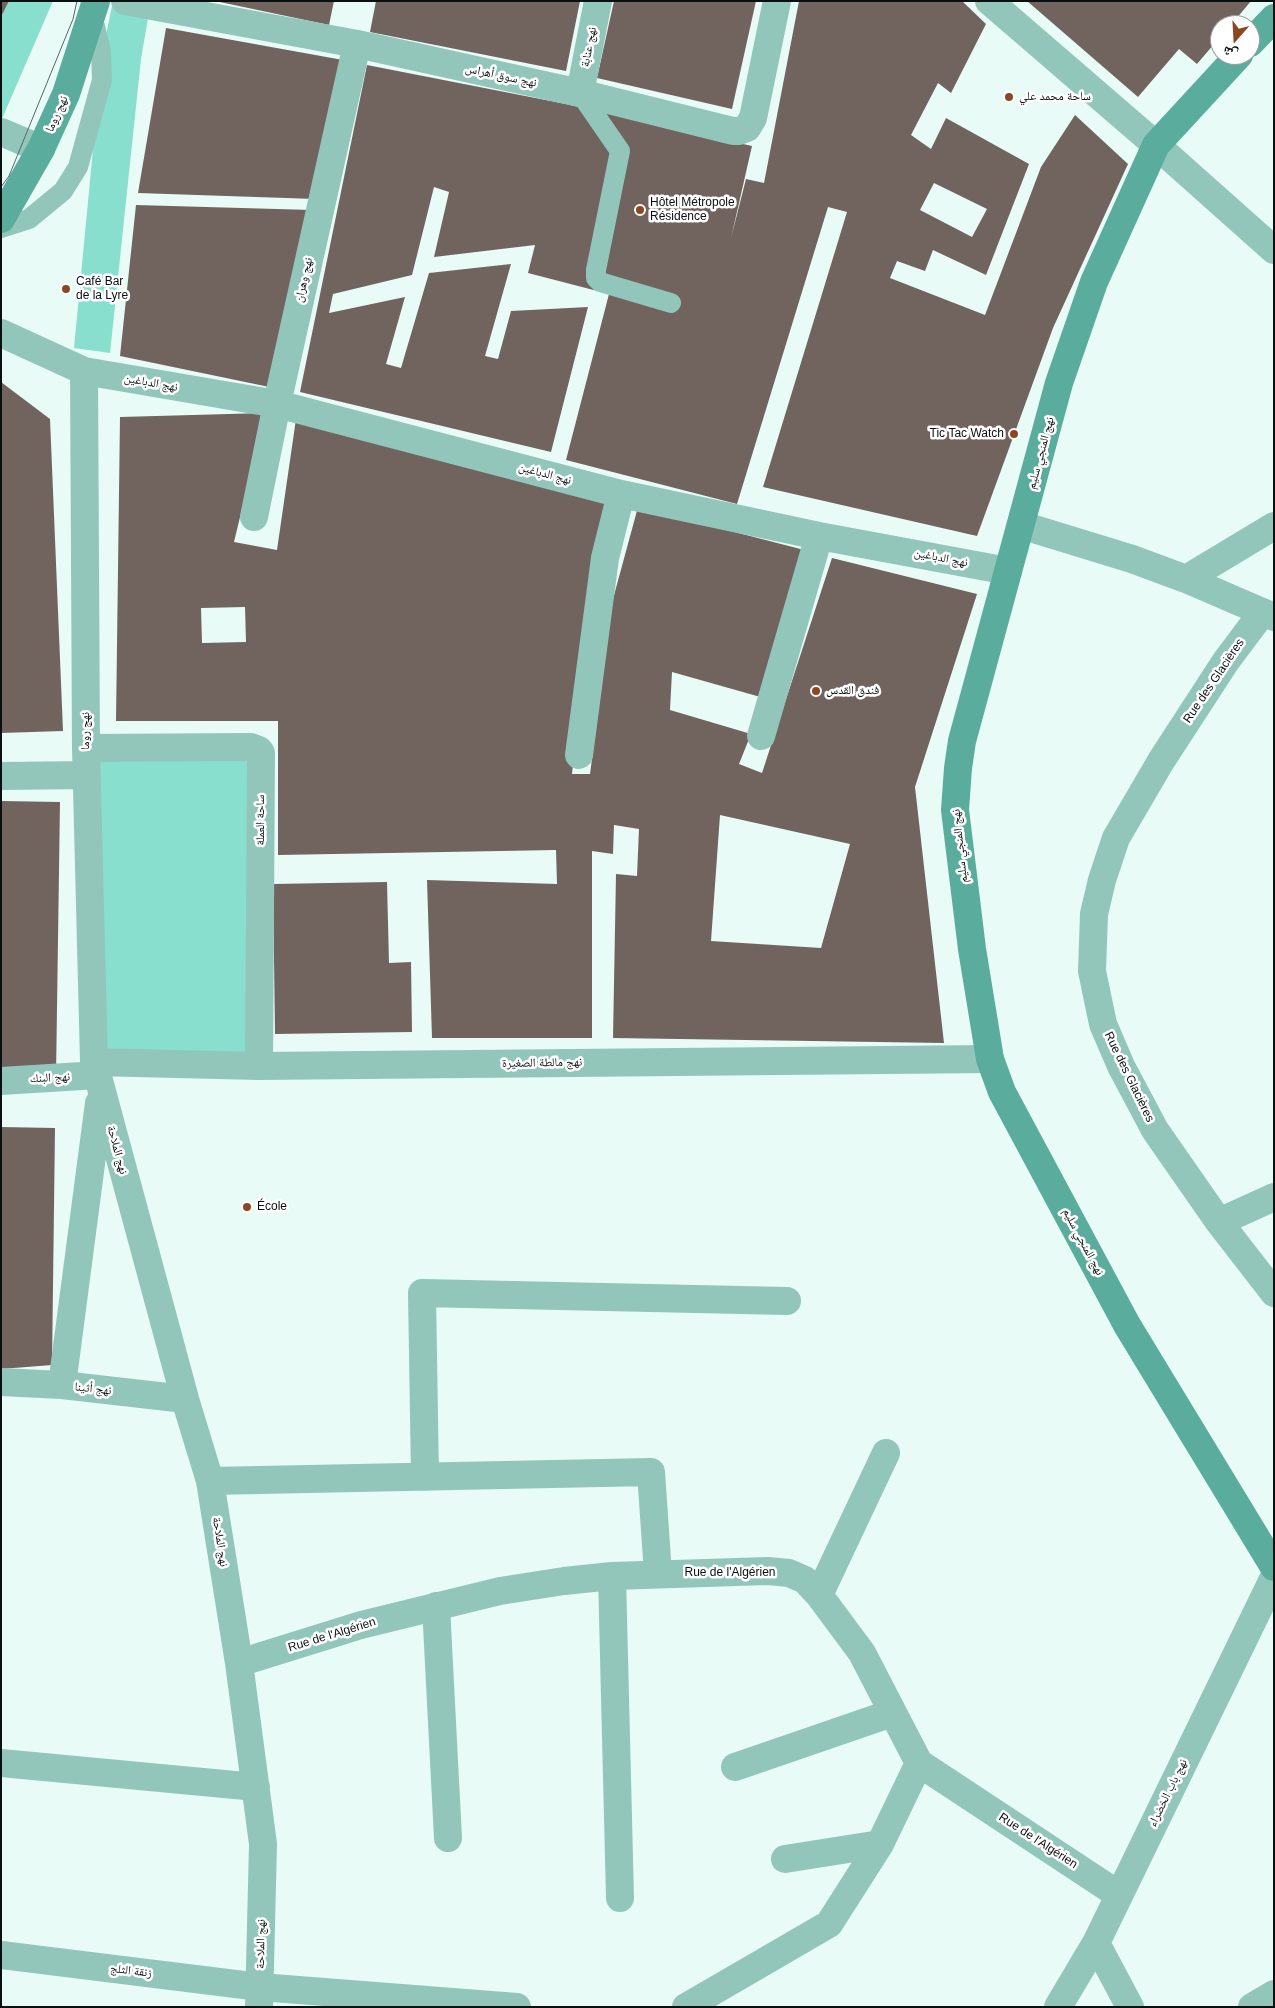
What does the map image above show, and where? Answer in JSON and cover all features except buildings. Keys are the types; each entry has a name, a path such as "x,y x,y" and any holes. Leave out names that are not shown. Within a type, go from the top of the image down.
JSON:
{"main road":[{"name":"نهج روما","path":"1,219 41,149 66,94 94,8"},
{"path":"1260,33 1274,18"},
{"name":"نهج المنجي سليم","path":"1230,65 1156,145 1094,282 1059,384 962,741 955,810 972,949 990,1059 1002,1092 1127,1325 1274,1566"}],"street":[{"name":"نهج سوق أهراس","path":"124,1 357,44 580,93 732,131 747,128 754,118 777,1"},
{"name":"نهج عنابة","path":"580,93 598,1"},
{"path":"989,1 1274,250"},
{"name":"نهج وهران","path":"254,517 276,404 357,44"},
{"path":"1,132 41,149"},
{"name":"نهج الدباغين","path":"1,333 84,371 276,404 621,494 819,536 1008,571"},
{"name":"نهج روما","path":"84,371 86,776 98,1076"},
{"path":"579,754 604,558 621,494"},
{"path":"1021,525 1132,559 1186,579 1268,615"},
{"path":"1186,579 1274,526"},
{"path":"761,736 819,536"},
{"name":"Rue des Glacières","path":"1268,615 1220,670 1161,761 1116,838 1102,880 1094,914 1092,971 1103,1024 1121,1066 1155,1130 1219,1222 1263,1276 1274,1293"},
{"name":"ساحة العملة","path":"86,748 251,747 259,750 261,754 258,1066"},
{"path":"1,776 86,776"},
{"name":"نهج مالطة الصغيرة","path":"98,1076 258,1066 990,1059"},
{"path":"62,1385 98,1076"},
{"name":"نهج البنك","path":"1,1080 98,1076"},
{"name":"نهج الملاحة","path":"98,1076 185,1399 210,1481 239,1663 263,1844 260,1997"},
{"path":"1219,1222 1274,1197"},
{"path":"425,1477 422,1293 787,1301"},
{"name":"نهج أثينا","path":"1,1382 62,1385 185,1399"},
{"path":"820,1595 886,1453"},
{"path":"210,1481 651,1472 658,1574"},
{"name":"Rue de l'Algérien","path":"239,1663 361,1625 500,1591 612,1576 768,1571 789,1574 805,1580 820,1595 862,1654 919,1762 1119,1895"},
{"path":"612,1576 620,1898"},
{"name":"نهج باب الخضراء","path":"1058,2007 1096,1943 1274,1577"},
{"path":"436,1606 448,1838"},
{"path":"735,1767 892,1713"},
{"path":"686,2007 830,1924 880,1844 919,1762"},
{"path":"1,1763 256,1787"},
{"path":"785,1859 880,1844"},
{"path":"1096,1943 1130,2007"},
{"name":"زنقة الثلج","path":"1,1955 260,1997 517,2007"},
{"path":"1252,2007 1274,1994"}],"lane":[{"path":"1,228 18,224 36,213 63,191 78,167 102,80 101,52 94,8"},
{"path":"580,93 620,151 596,278 600,282 671,303"}],"green space":[{"path":"9,1 53,1 1,121 1,17"},
{"path":"113,1 151,1 141,59 110,353 74,348 102,55"},
{"path":"95,758 251,758 251,1056 95,1056"}],"tram line":[{"path":"1,187 9,176 73,19 77,1"}],"place":[{"name":"ساحة محمد علي","path":"1009,97"},
{"name":"Hôtel Métropole Résidence","path":"640,210"},
{"name":"Café Bar de la Lyre","path":"66,289"},
{"name":"Tic Tac Watch","path":"1014,434"},
{"name":"فندق القدس","path":"816,691"},
{"name":"École","path":"247,1207"}]}
